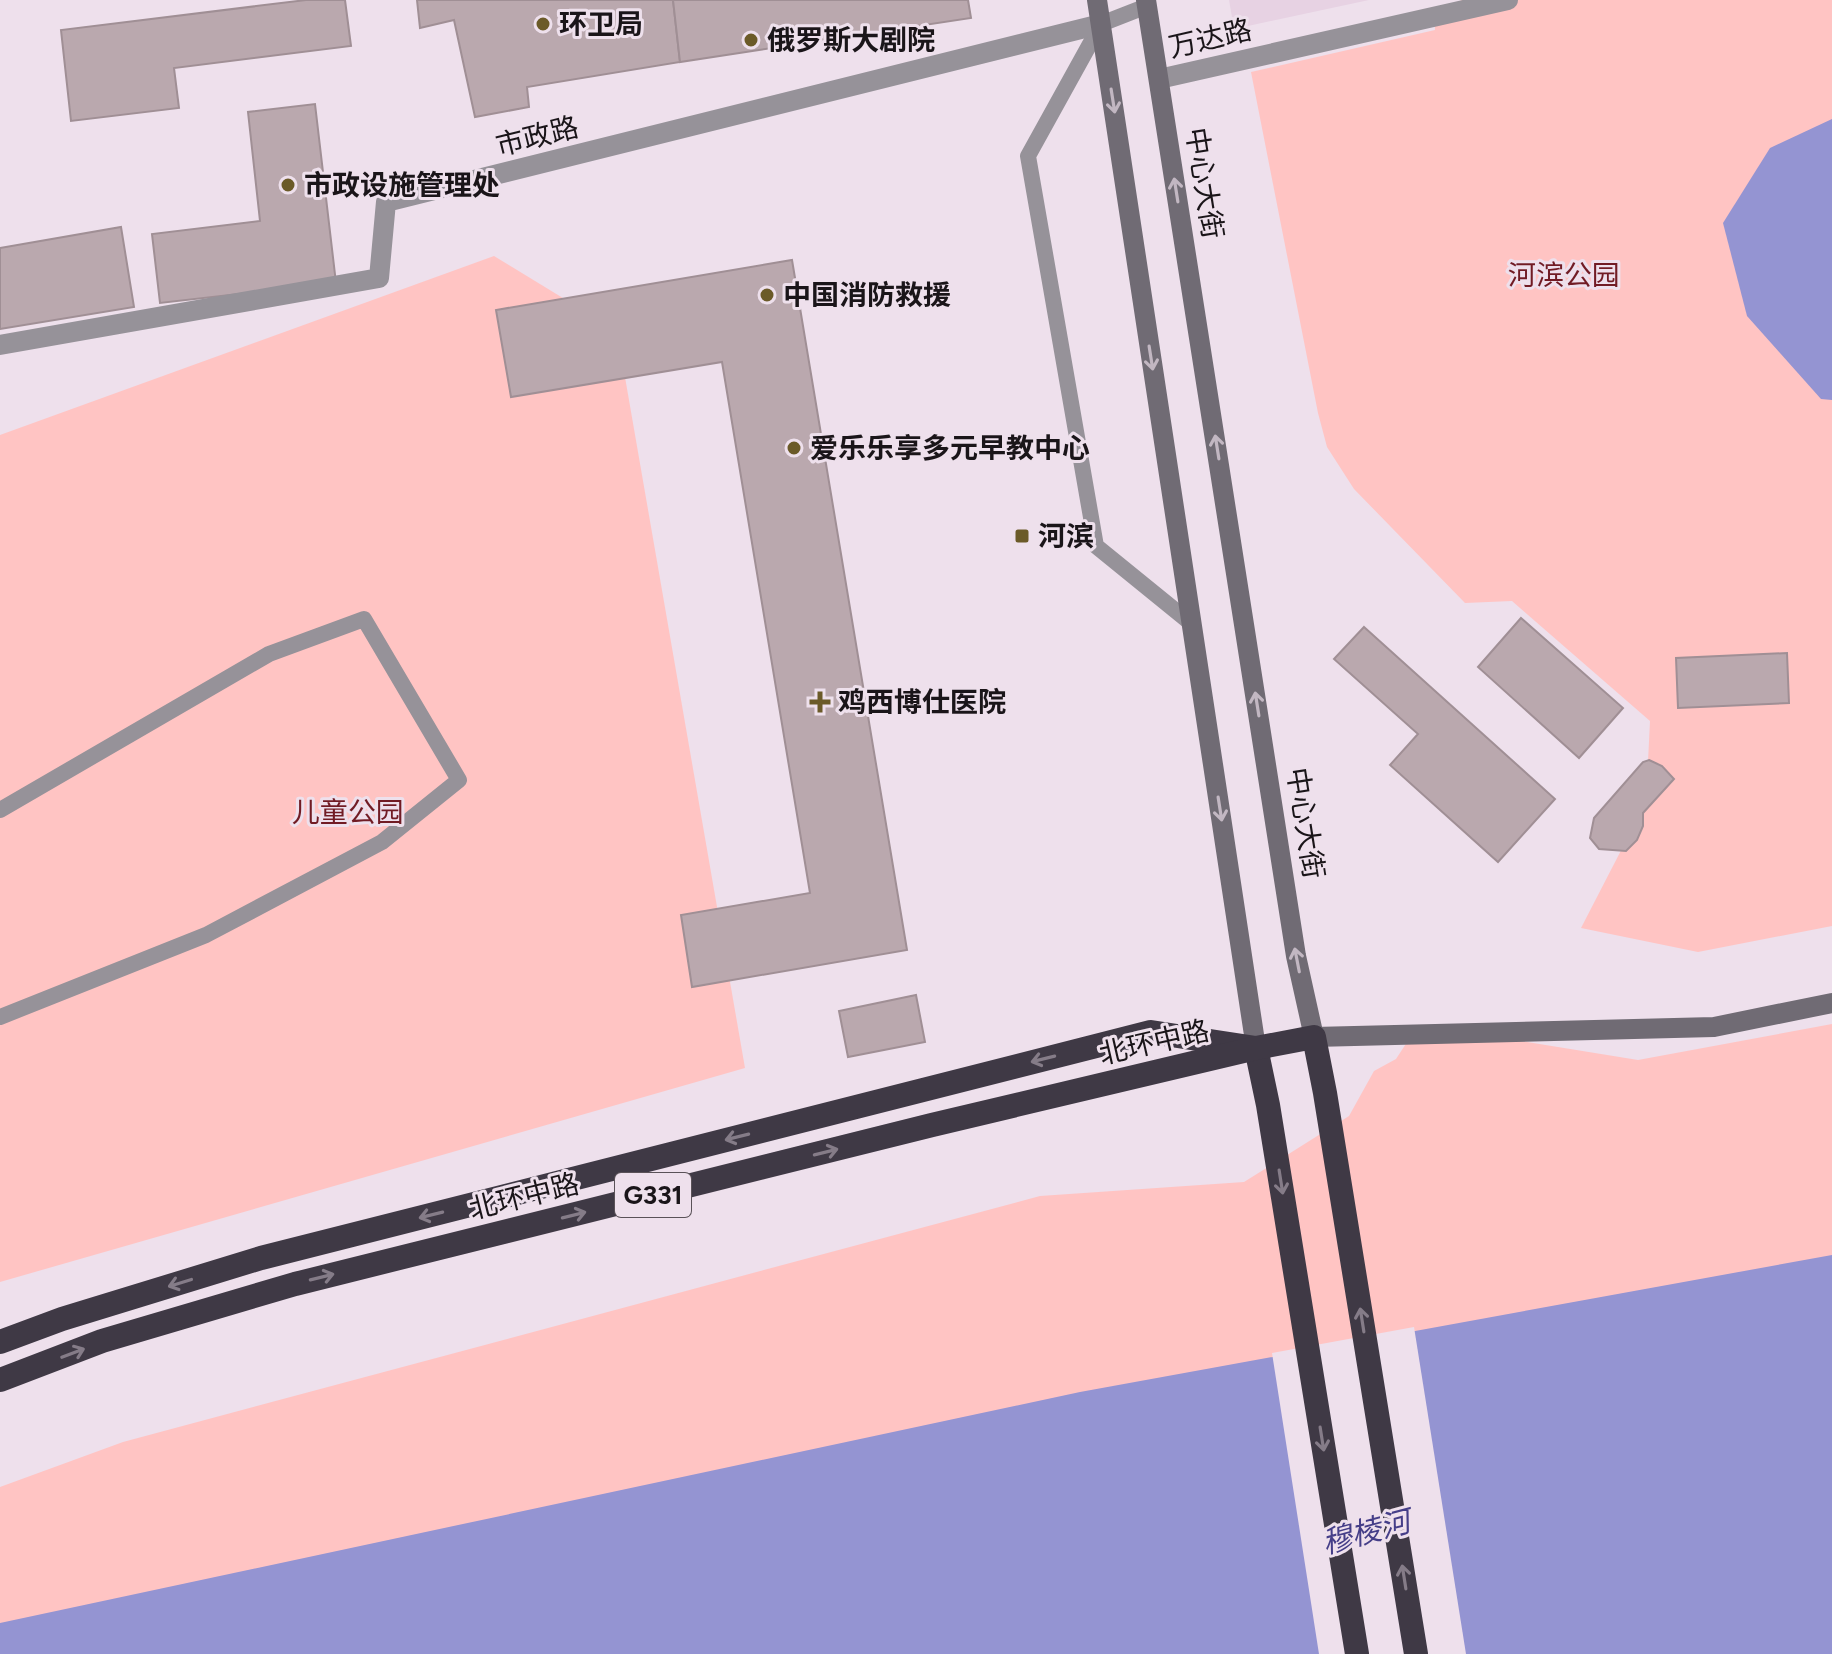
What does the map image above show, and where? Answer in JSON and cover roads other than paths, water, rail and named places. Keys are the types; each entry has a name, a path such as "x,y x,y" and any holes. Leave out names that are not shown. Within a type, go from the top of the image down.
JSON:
{"highway":[{"name":"北环中路","path":"0,1342 62,1319 261,1258 1151,1032 1256,1048"},
{"name":"北环中路","path":"0,1380 102,1341 295,1284 932,1125 1314,1037"},
{"name":"中心大街","path":"1314,1037 1416,1654"},
{"path":"1256,1048 1268,1105 1357,1654"}],"main road":[{"path":"1097,0 1256,1048"},
{"name":"中心大街","path":"1147,3 1296,956 1314,1037"},
{"name":"北环中路","path":"1314,1037 1714,1027 1832,1003"}],"street":[{"name":"万达路","path":"1159,79 1508,0"},
{"name":"市政路","path":"0,345 379,278 386,202 1101,24"}],"lane":[{"path":"1147,3 1101,24 1028,156 1096,546 1192,624"},
{"path":"0,810 269,654 364,619 459,780 382,842 206,935 0,1017"}],"water":[{"path":"1832,119 1832,400 1821,399 1747,316 1723,223 1770,148"},
{"name":"穆棱河","path":"1832,1255 1832,1654 0,1654 0,1623 1080,1392"}],"place":[{"name":"环卫局","path":"543,24"},
{"name":"俄罗斯大剧院","path":"751,40"},
{"name":"市政设施管理处","path":"288,185"},
{"name":"中国消防救援","path":"767,295"},
{"name":"爱乐乐享多元早教中心","path":"794,448"},
{"name":"河滨","path":"1022,536"},
{"name":"鸡西博仕医院","path":"820,702"}],"park label":[{"name":"河滨公园","path":"1564,275"},
{"name":"儿童公园","path":"348,812"}]}
